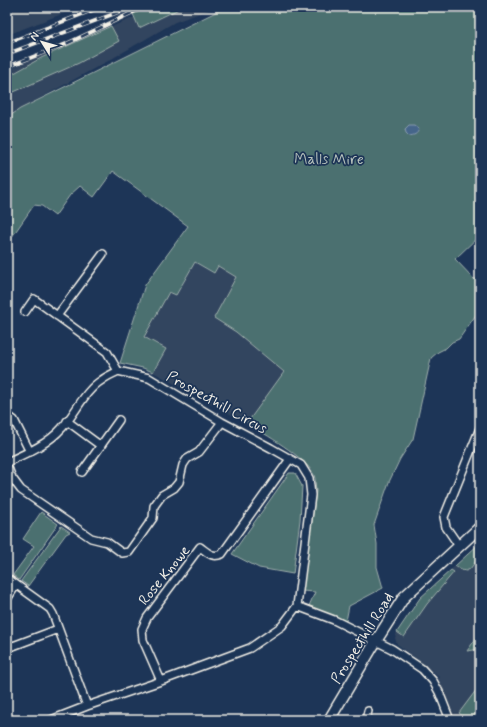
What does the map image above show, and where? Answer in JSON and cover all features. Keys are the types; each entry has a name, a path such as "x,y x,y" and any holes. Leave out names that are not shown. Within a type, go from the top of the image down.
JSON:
{"main road":[{"name":"Prospecthill Road","path":"329,720 404,597 480,527"}],"street":[{"path":"57,316 103,254"},
{"path":"25,312 34,299 108,352 118,371 101,380 90,390 67,422 47,441 7,464 12,478 22,490 91,538 107,542 122,553 129,552 153,518 154,506 162,495 174,488 179,482 183,465 187,459 199,452 222,422"},
{"name":"Prospecthill Circus","path":"51,720 250,648 282,626 297,606 311,495 309,478 301,465 222,422 149,378 118,371"},
{"path":"7,415 14,420 30,452"},
{"path":"82,472 119,420"},
{"path":"67,422 101,446"},
{"path":"459,546 446,527 444,517 480,428"},
{"name":"Rose Knowe","path":"161,681 143,640 142,629 147,618 200,547 211,555 216,556 222,554 290,459"},
{"path":"7,578 50,609 87,706"},
{"path":"7,599 16,585"},
{"path":"297,606 334,620 392,649 422,669 430,677 439,692 450,720"},
{"path":"7,644 13,646 58,629"},
{"path":"366,720 368,711"}],"shaded area":[{"path":"7,7 80,7 7,35"},
{"path":"159,7 217,7 175,22 108,61 20,109 7,118 7,70"},
{"path":"409,125 414,125 419,129 416,134 409,136 406,133 405,129"},
{"path":"195,262 213,273 218,265 236,277 228,327 284,372 247,423 153,372 166,349 143,337 169,291 176,295"},
{"path":"480,543 480,720 456,720 438,679 440,677 397,644 395,638 397,632 420,598"}],"green space":[{"path":"150,7 183,7 139,28 133,14"},
{"name":"Malls Mire","path":"226,7 480,7 480,235 455,259 474,279 480,279 480,309 459,339 452,342 431,358 413,439 400,459 389,482 374,525 377,544 377,567 383,588 349,606 346,621 309,606 315,592 302,591 316,491 314,475 302,460 293,453 247,423 284,372 236,332 214,318 236,277 218,266 214,273 195,262 176,295 169,292 144,337 166,349 153,372 143,368 120,363 145,285 188,226 113,171 94,197 80,186 70,195 55,216 42,206 34,205 7,244 7,118 20,109"},
{"path":"111,26 119,41 79,63 7,95 7,77 41,58"},
{"path":"289,473 295,473 302,486 300,520 293,574 259,568 232,554"},
{"path":"41,512 58,524 19,580 13,575 34,546 23,539"},
{"path":"61,526 70,532 66,534 28,586 21,581"},
{"path":"480,543 480,556 470,569 466,571 461,570 455,566"},
{"path":"451,570 454,572 427,604 404,637 397,632 420,598"},
{"path":"480,633 480,649 467,651"},
{"path":"480,685 480,720 468,720 459,713"}],"railway":[{"path":"7,43 101,7"},
{"path":"7,54 132,7"},
{"path":"7,67 66,44 144,7"}]}
